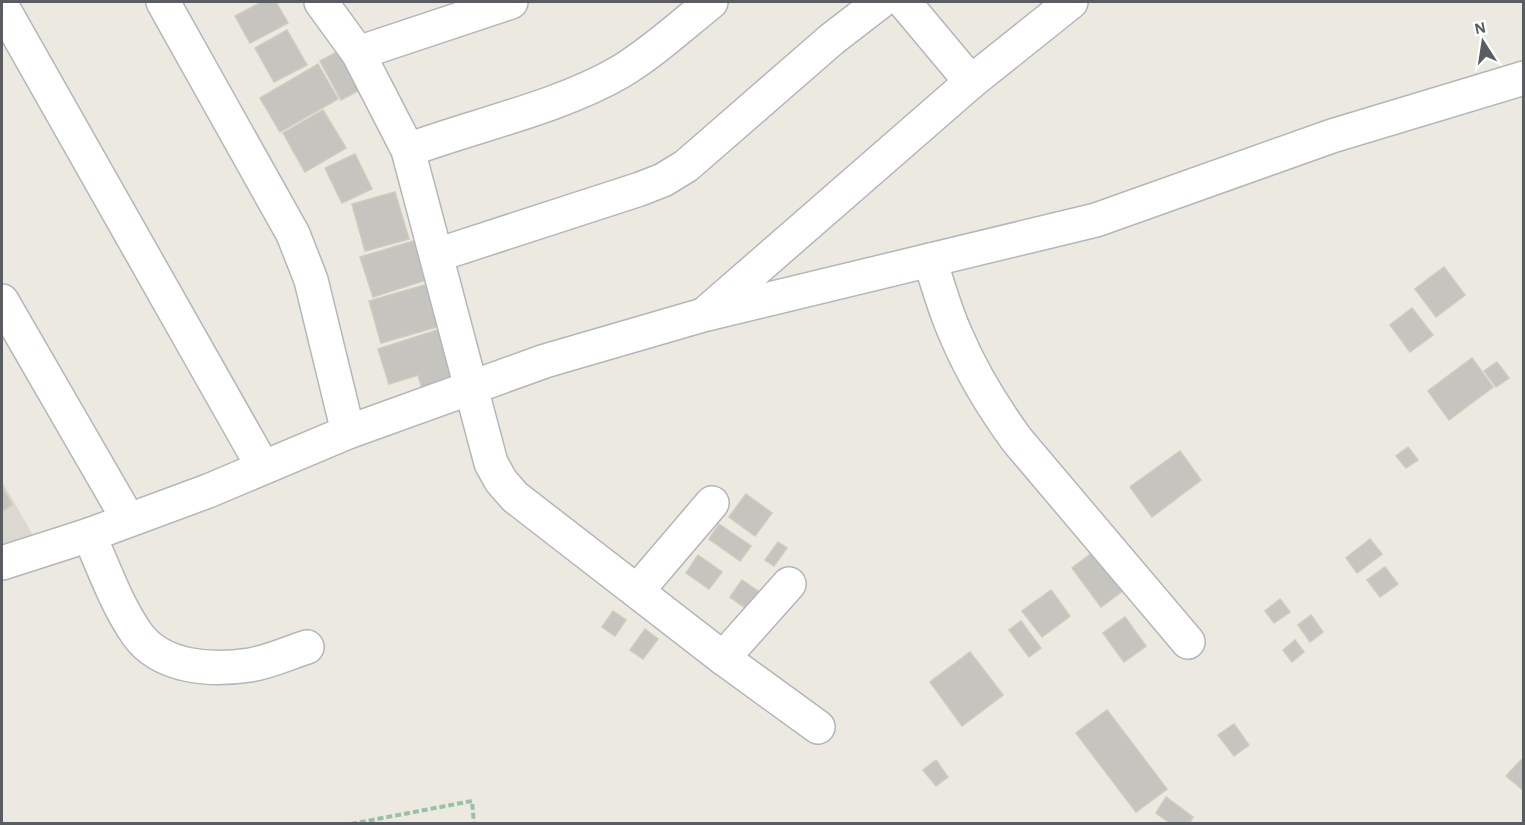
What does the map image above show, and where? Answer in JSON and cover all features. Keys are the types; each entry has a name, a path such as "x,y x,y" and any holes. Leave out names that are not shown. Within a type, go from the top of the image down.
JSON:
{"street":[{"path":"163,2 293,234 310,280 348,432"},
{"path":"321,2 358,53 408,150 491,463 501,481 515,497 723,658 818,727"},
{"path":"358,53 511,2"},
{"path":"408,150 559,99 618,73 652,51 711,2"},
{"path":"437,255 663,180 686,166 832,39 880,2"},
{"path":"904,2 971,82"},
{"path":"703,315 971,82 1071,2"},
{"path":"6,6 263,467"},
{"path":"2,563 89,535 208,491 348,432 545,361 703,315 1096,220 1312,142 1524,78"},
{"path":"930,260 955,334 981,387 1002,419 1024,449 1188,642"},
{"path":"2,301 128,519"},
{"path":"637,591 712,503"},
{"path":"89,535 120,606 137,635 154,652 178,662 212,668 251,664 307,647"},
{"path":"723,658 789,584"}],"path":[{"path":"351,824 472,801 474,824"}],"shaded area":[{"path":"2,481 35,539 2,547"}],"building":[{"path":"262,2 276,2 288,23 250,43 235,16"},
{"path":"287,30 307,65 274,82 255,48"},
{"path":"348,46 369,85 341,100 320,61"},
{"path":"318,64 338,99 280,132 260,98"},
{"path":"323,110 346,148 305,172 283,133"},
{"path":"355,154 372,189 342,203 325,168"},
{"path":"395,192 409,239 365,251 352,204"},
{"path":"417,240 429,279 373,297 360,257"},
{"path":"1444,267 1465,295 1436,317 1415,289"},
{"path":"435,282 447,324 381,343 369,301"},
{"path":"1412,308 1433,335 1410,352 1390,325"},
{"path":"450,326 466,378 423,392 418,375 389,384 378,349"},
{"path":"1472,358 1493,387 1449,420 1428,391"},
{"path":"1497,362 1509,378 1496,387 1484,371"},
{"path":"1408,447 1418,460 1406,468 1396,456"},
{"path":"1180,451 1201,480 1152,517 1130,487"},
{"path":"2,487 12,505 2,511"},
{"path":"746,494 772,513 755,536 729,517"},
{"path":"719,524 751,546 740,561 709,539"},
{"path":"1370,539 1382,554 1357,573 1346,558"},
{"path":"778,542 787,548 774,566 765,560"},
{"path":"1099,548 1129,586 1101,607 1072,568"},
{"path":"698,555 722,572 709,589 686,573"},
{"path":"1385,567 1398,584 1380,597 1367,580"},
{"path":"742,580 761,593 748,610 730,597"},
{"path":"1051,590 1070,616 1042,637 1022,611"},
{"path":"1280,599 1290,612 1274,623 1265,611"},
{"path":"613,611 626,620 615,636 602,627"},
{"path":"1311,615 1323,632 1310,642 1298,625"},
{"path":"1125,617 1146,646 1124,662 1103,633"},
{"path":"1021,621 1041,648 1029,657 1009,630"},
{"path":"645,629 658,639 643,659 630,650"},
{"path":"1295,640 1304,652 1292,662 1283,650"},
{"path":"970,652 1003,695 962,726 930,682"},
{"path":"1107,710 1167,789 1136,812 1076,733"},
{"path":"1234,724 1249,745 1234,756 1218,735"},
{"path":"1524,758 1524,791 1506,776"},
{"path":"936,760 948,777 936,786 923,770"},
{"path":"1166,797 1193,817 1189,824 1171,824 1156,813"}]}
